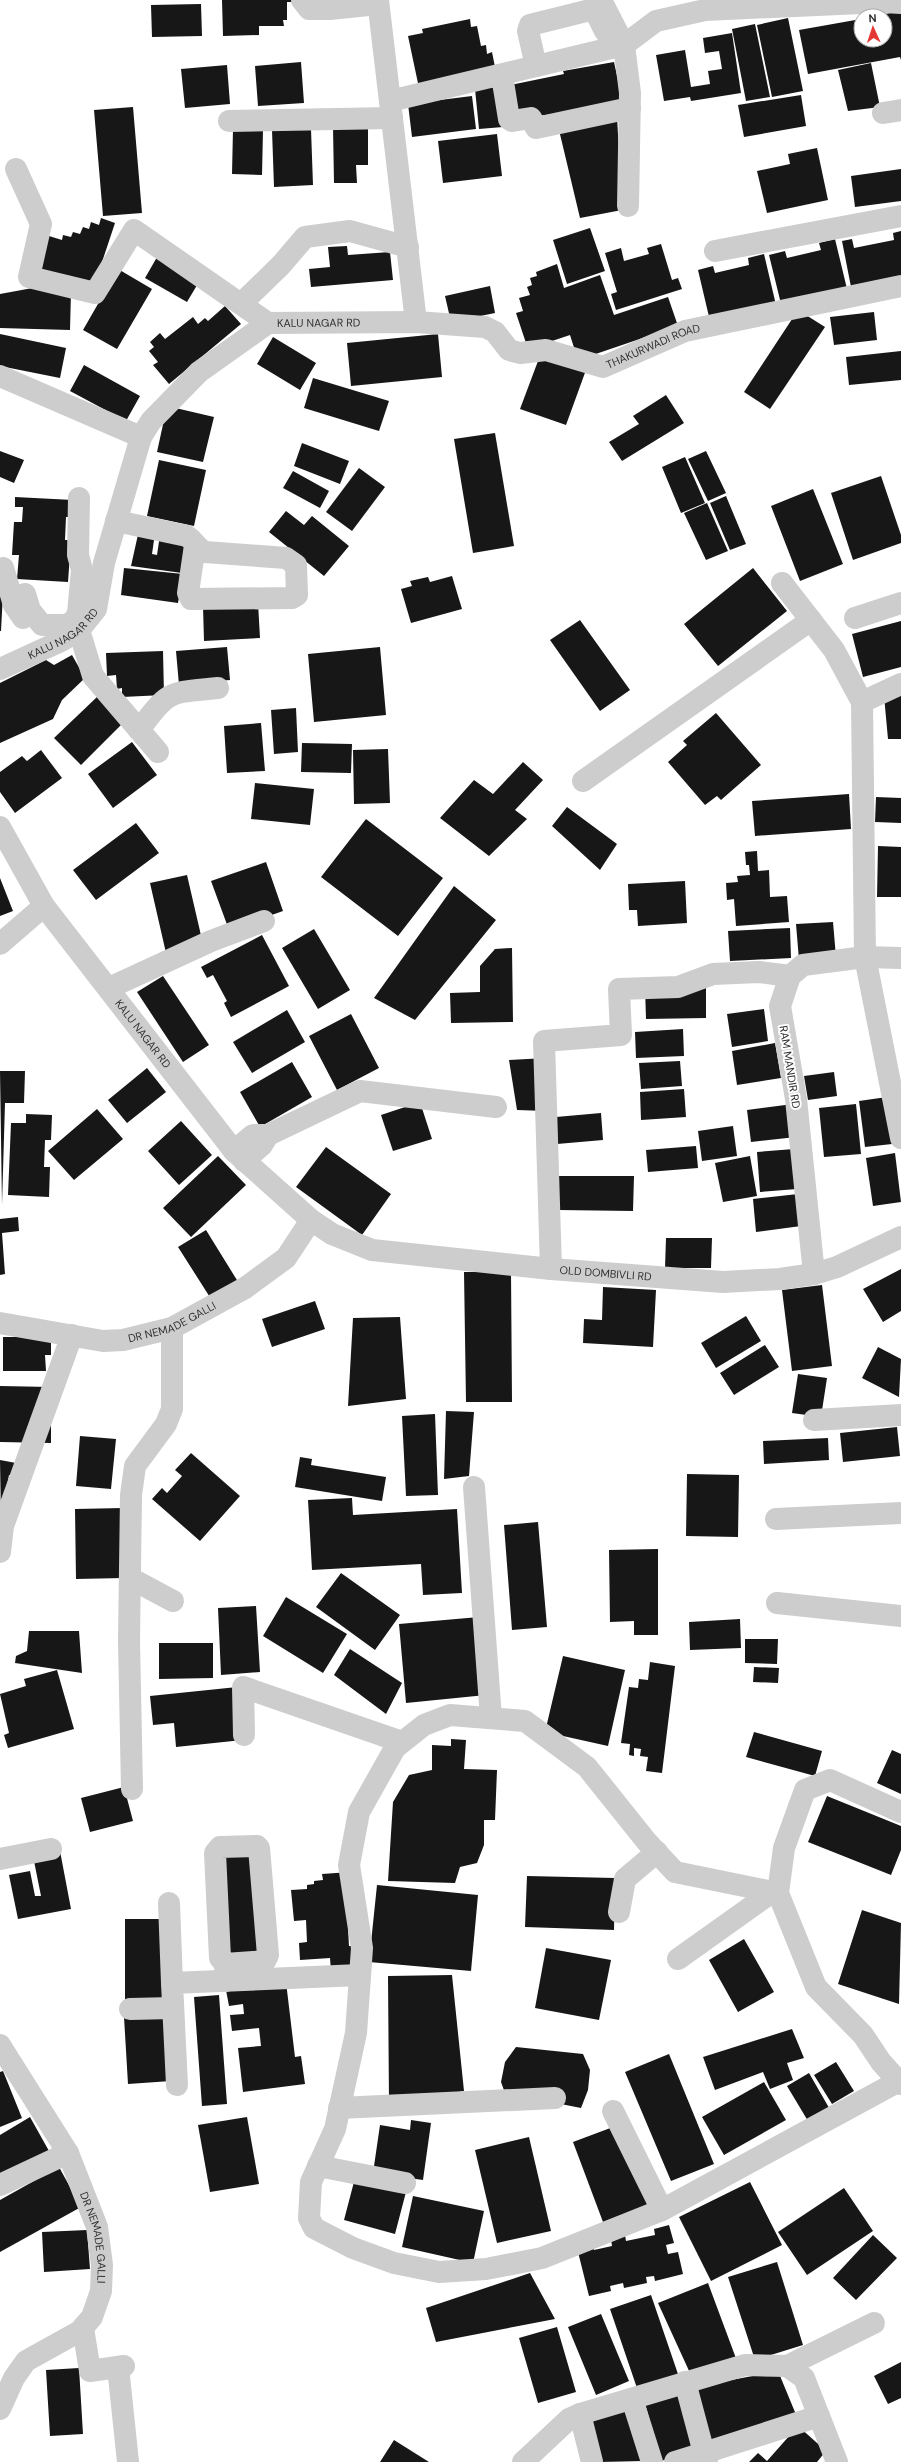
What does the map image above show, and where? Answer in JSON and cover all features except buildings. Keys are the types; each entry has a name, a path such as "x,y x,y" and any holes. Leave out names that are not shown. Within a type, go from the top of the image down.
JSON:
{"street":[{"path":"302,0 309,9 330,10 378,2 416,322"},
{"path":"229,121 391,110 536,66 624,45 656,20 705,5 901,3"},
{"path":"536,66 528,31 530,26 592,9 596,10 604,18 624,45 630,108 628,206"},
{"path":"503,82 509,119 512,121 531,118 536,128 630,108"},
{"path":"16,169 42,224 30,277 95,293 134,230 268,323"},
{"path":"715,251 901,216"},
{"path":"242,304 305,237 350,231 408,247"},
{"name":"THAKURWADI ROAD","path":"416,322 485,327 495,332 509,350 520,353 546,350 603,367 685,331 901,286"},
{"name":"KALU NAGAR RD","path":"0,669 46,648 79,630 96,609 104,563 141,437 150,420 199,372 268,323 416,322"},
{"path":"0,376 141,437"},
{"path":"25,594 30,610 42,624 65,625 73,622 78,613 82,570 75,560 79,498"},
{"path":"116,521 187,536 194,540 196,545 205,552 286,558 293,561 296,565 298,595 292,598 191,599 188,593 196,545"},
{"path":"75,560 104,563"},
{"path":"3,568 14,606 46,648"},
{"path":"782,584 834,650 862,702 865,957 901,1138"},
{"path":"854,618 901,603"},
{"path":"583,781 811,620"},
{"path":"79,630 93,676 158,752"},
{"path":"862,702 901,684"},
{"path":"139,730 160,702 173,692 218,688"},
{"name":"KALU NAGAR RD","path":"0,827 44,906 239,1156 311,1220"},
{"path":"0,944 44,906"},
{"path":"109,988 212,941 264,921"},
{"path":"551,1269 544,1041 621,1035 619,989 678,987 713,974 759,972 790,976 803,966 865,957 901,958"},
{"name":"RAM MANDIR RD","path":"790,976 780,1006 796,1099 814,1274"},
{"path":"239,1156 262,1145 268,1135 360,1091 496,1107"},
{"name":"OLD DOMBIVLI RD","path":"311,1220 332,1234 372,1250 551,1269 724,1282 780,1279 814,1274 837,1267 901,1237"},
{"name":"DR NEMADE GALLI","path":"0,1323 103,1341 123,1340 172,1328 245,1288 286,1258 311,1220"},
{"path":"132,1789 130,1578 131,1495 135,1466 166,1424 172,1410 172,1328"},
{"path":"0,1552 2,1526 72,1335"},
{"path":"814,1420 901,1415"},
{"path":"474,1487 491,1718"},
{"path":"776,1519 901,1513"},
{"path":"130,1578 173,1602"},
{"path":"777,1603 901,1616"},
{"path":"244,1735 243,1687 402,1742"},
{"path":"775,1893 675,1872 587,1767 525,1721 450,1715 424,1725 395,1748 359,1812 349,1866 362,1948 356,2033 335,2130 312,2182 309,2218 314,2228 353,2248 394,2263 439,2272 486,2269 542,2258 662,2210 900,2082 881,2062 863,2035 816,1987 775,1893 784,1848 805,1790 830,1780 901,1812"},
{"path":"172,1983 225,1972 265,1961 268,1955 259,1848 257,1846 220,1847 216,1850 220,1958 225,1972"},
{"path":"0,1859 50,1849"},
{"path":"619,1912 625,1879 657,1852"},
{"path":"678,1960 775,1893"},
{"path":"169,1903 177,2085"},
{"path":"225,1972 360,1975"},
{"path":"130,2009 173,2008"},
{"name":"DR NEMADE GALLI","path":"0,2045 68,2153 97,2227 102,2264 101,2291 92,2317 82,2329"},
{"path":"339,2108 555,2098"},
{"path":"612,2111 662,2210"},
{"path":"0,2185 68,2153"},
{"path":"318,2166 405,2183"},
{"path":"522,2462 569,2419 580,2414 745,2365 787,2366 874,2323"},
{"path":"82,2329 90,2371 121,2367 128,2462"},
{"path":"82,2329 84,2370"},
{"path":"0,2409 14,2378 26,2360 82,2329"},
{"path":"787,2366 804,2378 837,2462"},
{"path":"685,2382 706,2458"},
{"path":"632,2399 652,2462"},
{"path":"580,2414 592,2462"},
{"path":"675,2462 706,2458 819,2416"}]}
